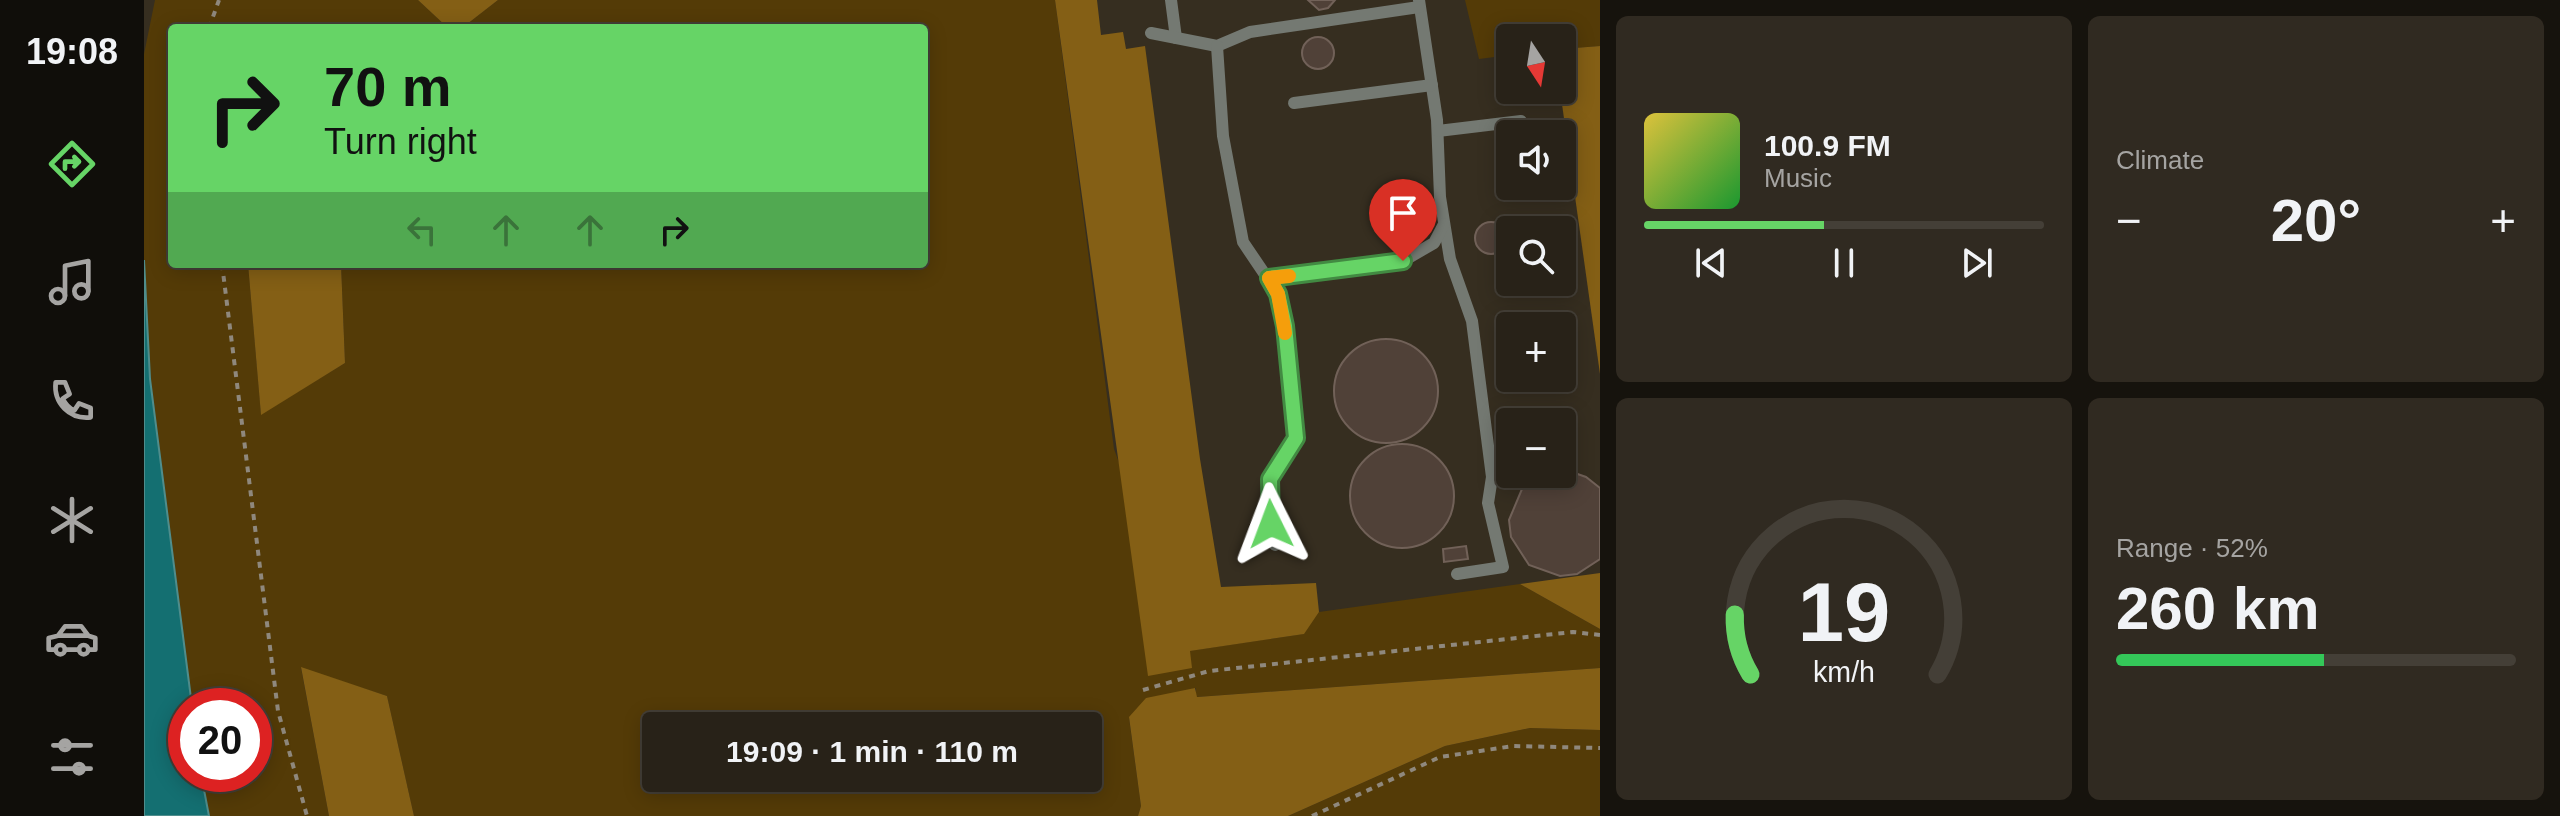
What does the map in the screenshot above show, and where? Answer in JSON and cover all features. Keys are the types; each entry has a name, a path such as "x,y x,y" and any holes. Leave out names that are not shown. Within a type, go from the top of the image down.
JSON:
{"lane":[{"path":"1171,0 1176,38"},
{"path":"1151,33 1217,46 1250,32 1419,3 1438,131 1444,223 1450,259 1472,321 1492,477 1488,503 1503,567 1457,574"},
{"path":"1217,46 1223,136 1243,242 1278,294 1285,326 1296,438 1270,479 1268,502 1275,545"},
{"path":"1294,103 1432,85"},
{"path":"1438,131 1496,124"},
{"path":"1269,278 1403,261 1434,243 1444,223"}],"path":[{"path":"210,24 219,0"},
{"path":"223,268 278,711 307,816"},
{"path":"1143,690 1209,671 1573,632 1600,635"},
{"path":"1312,816 1440,757 1513,746 1600,748"}],"shaded area":[{"path":"155,0 418,0 444,24 168,24 168,268 248,268 261,414 345,363 341,268 928,268 928,24 467,24 498,0 1055,0 1114,449 1189,651 1303,634 1319,612 1520,584 1600,629 1600,668 1196,697 1196,688 1129,718 1141,806 1138,816 414,816 387,696 301,668 329,816 209,816 204,792 272,792 272,688 190,688 150,379 144,260 144,54"},
{"path":"418,0 498,0 467,24 444,24"},
{"path":"1055,0 1097,0 1101,35 1123,32 1126,49 1145,46 1200,459 1221,587 1316,583 1319,612 1304,634 1190,651 1192,668 1148,676"},
{"path":"1465,0 1600,0 1600,46 1576,48 1576,24 1496,24 1496,57 1479,59"},
{"path":"1600,46 1600,374 1575,200 1576,120 1564,120 1562,104 1576,104 1576,48"},
{"path":"248,268 341,268 345,363 261,415"},
{"path":"1600,573 1600,629 1520,584"},
{"path":"301,667 387,696 414,816 329,816"},
{"path":"1600,668 1600,730 1530,728 1445,746 1288,816 1138,816 1141,806 1129,717 1146,698 1195,688 1197,697"},
{"path":"1530,728 1600,730 1600,816 1288,816 1445,746"}],"water":[{"path":"144,260 150,379 190,688 168,688 168,792 204,792 209,816 144,816"}],"building":[{"path":"1308,0 1335,0 1328,8 1319,10"},
{"path":"1318,37 1330,41 1334,53 1330,65 1318,69 1306,65 1302,53 1306,41"},
{"path":"1496,223 1496,253 1491,254 1479,250 1475,238 1479,226"},
{"path":"1386,339 1406,343 1423,354 1434,371 1438,391 1434,411 1423,428 1406,439 1386,443 1366,439 1349,428 1338,411 1334,391 1338,371 1349,354 1366,343"},
{"path":"1402,444 1422,448 1439,459 1450,476 1454,496 1450,516 1439,533 1422,544 1402,548 1382,544 1365,533 1354,516 1350,496 1354,476 1365,459 1382,448"},
{"path":"1576,473 1600,488 1600,559 1577,574 1560,576 1529,565 1511,537 1509,520 1522,489 1576,488"},
{"path":"1466,546 1468,559 1444,562 1443,549"}],"slow traffic":[{"path":"1285,333 1278,294 1269,278 1289,276"}],"route":[{"path":"1271,524 1268,502 1270,479 1296,438 1285,326 1278,294 1269,278 1403,261"}]}
